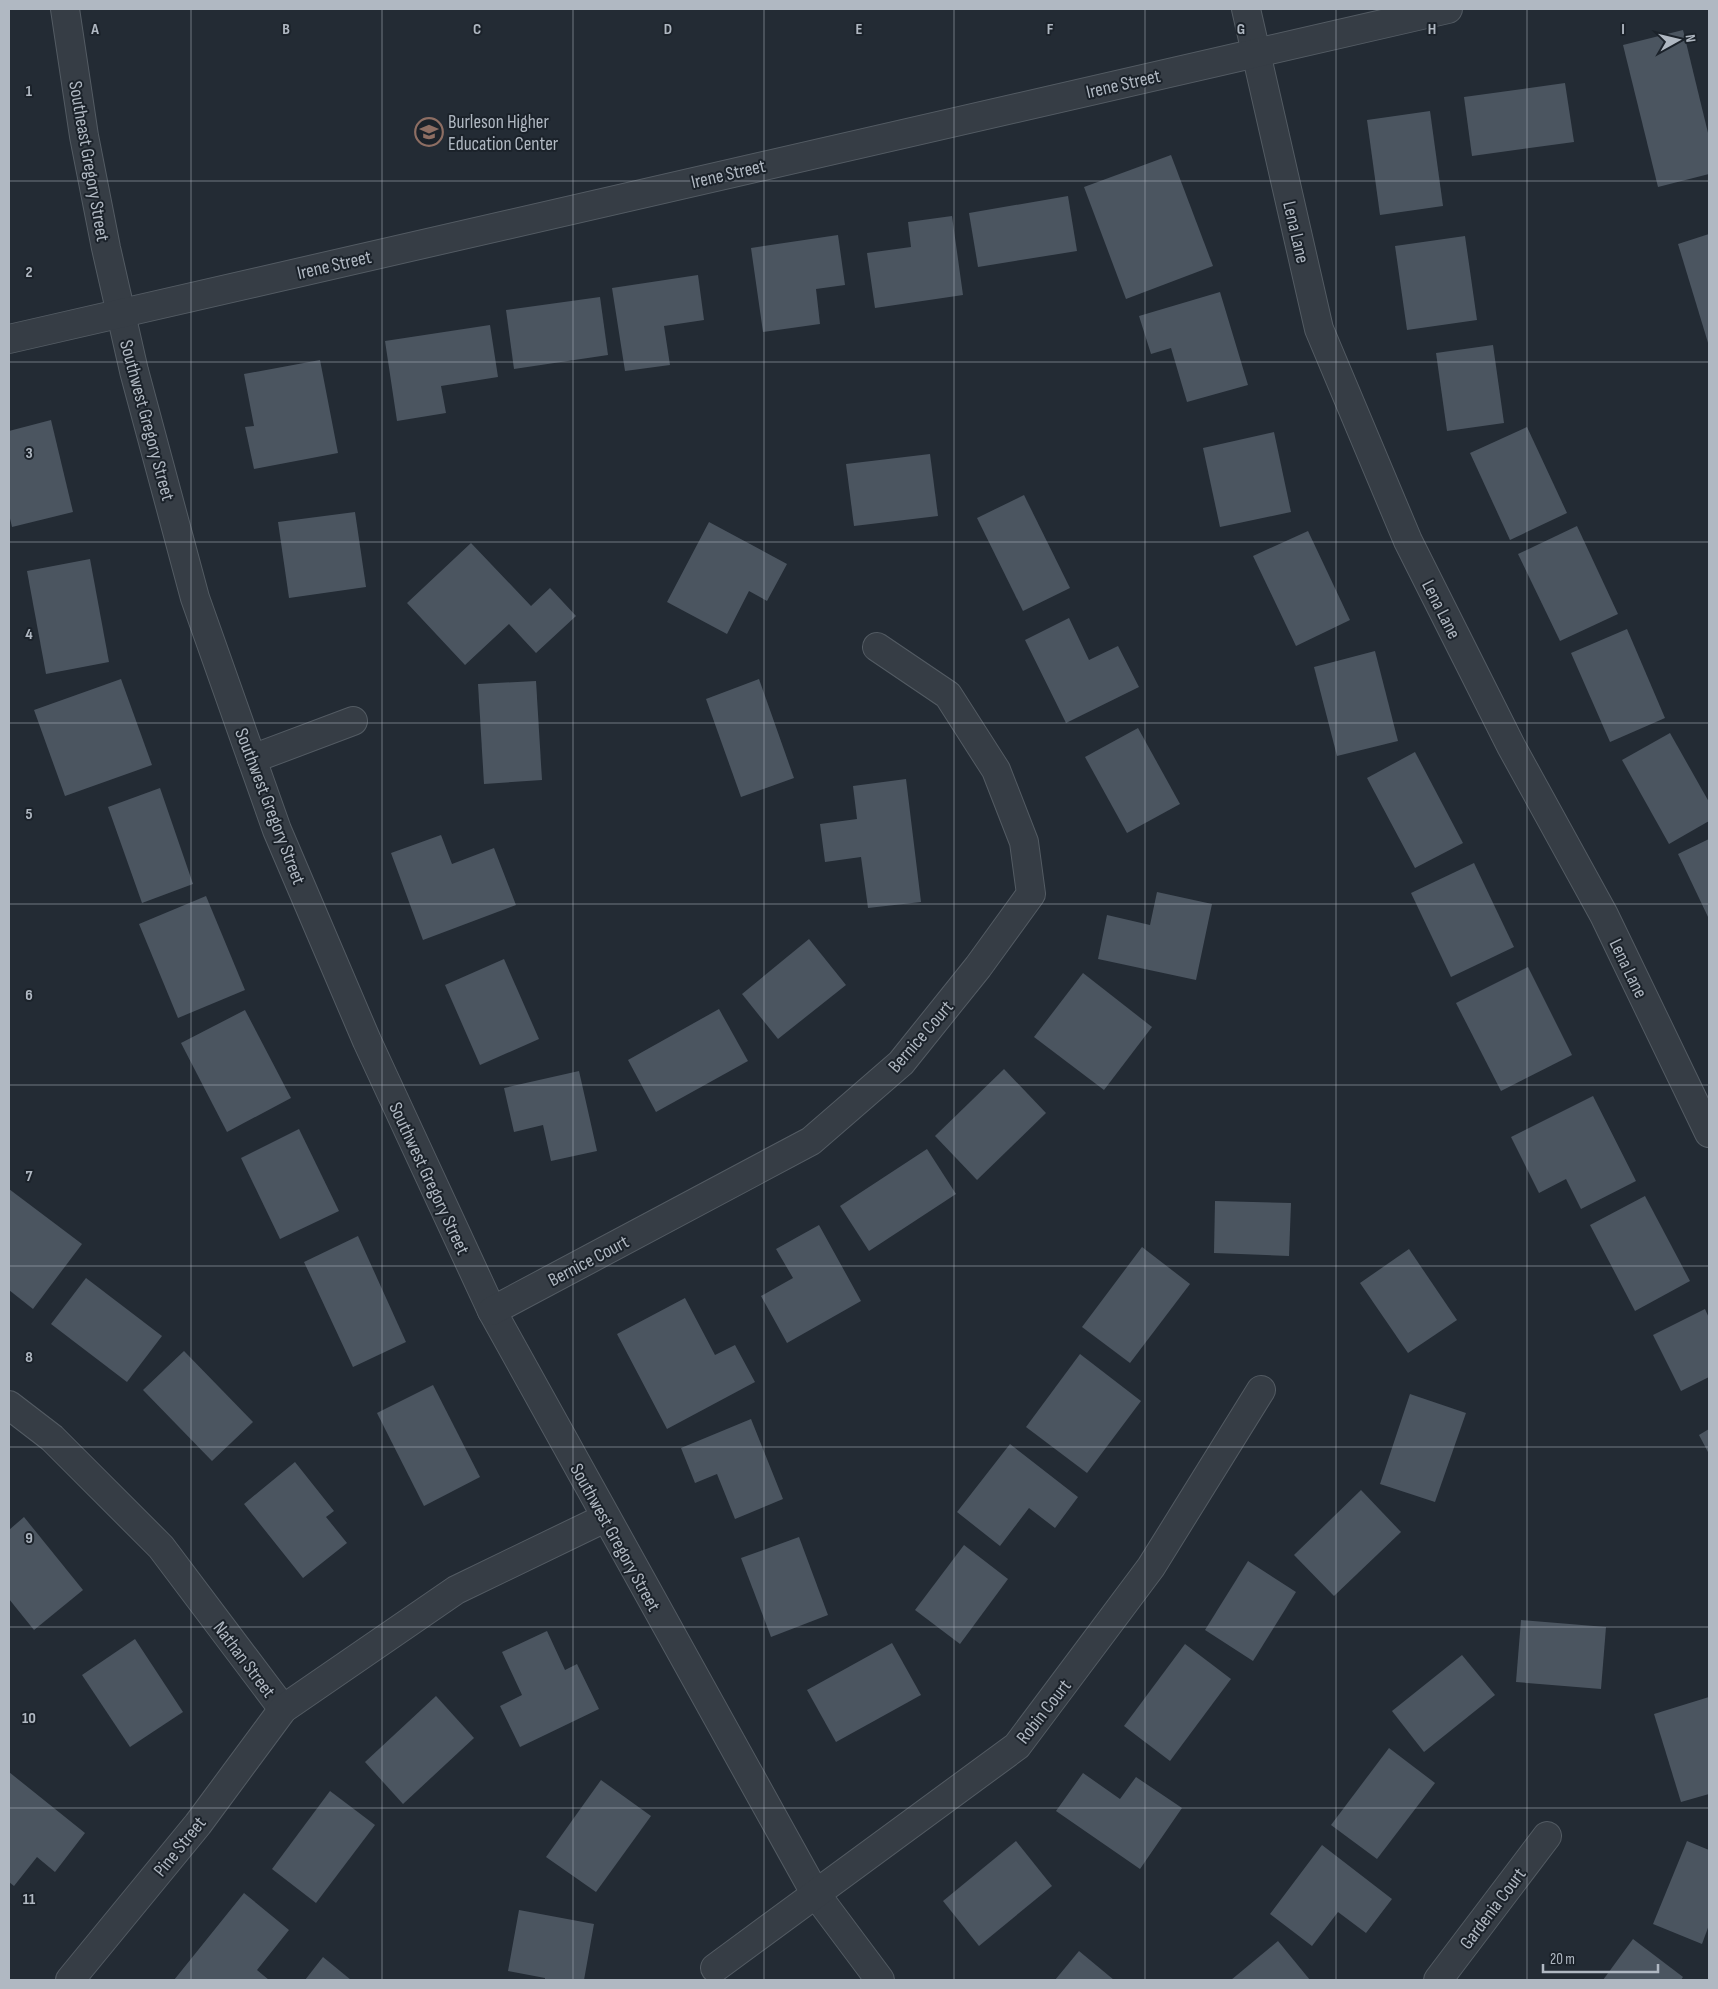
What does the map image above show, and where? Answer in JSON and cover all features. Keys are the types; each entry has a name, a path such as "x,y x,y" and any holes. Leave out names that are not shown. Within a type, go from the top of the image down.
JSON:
{"street":[{"name":"Southeast Gregory Street","path":"65,9 84,136 121,313"},
{"name":"Lena Lane","path":"1246,9 1319,329 1408,541 1511,746 1604,915 1709,1134"},
{"name":"Irene Street","path":"9,339 1448,9"},
{"name":"Southwest Gregory Street","path":"121,313 134,371 195,598 277,830 367,1041 492,1311 605,1518 816,1893 880,1980"},
{"name":"Bernice Court","path":"492,1311 811,1140 901,1062 978,967 1031,894 1024,842 996,770 948,695 878,647"},
{"path":"252,759 353,722"},
{"name":"Robin Court","path":"715,1968 1017,1746 1151,1567 1261,1390"},
{"name":"Nathan Street","path":"9,1405 52,1438 161,1548 283,1709 456,1590 605,1518"},
{"name":"Pine Street","path":"70,1980 198,1824 283,1709"},
{"name":"Gardenia Court","path":"1438,1980 1547,1836"}],"building":[{"path":"1683,30 1709,137 1709,174 1658,187 1623,45"},
{"path":"1565,83 1574,142 1472,156 1464,97"},
{"path":"1430,111 1443,206 1380,215 1367,120"},
{"path":"1171,155 1213,266 1126,299 1084,187"},
{"path":"1068,196 1077,251 978,267 969,213"},
{"path":"952,216 963,295 875,308 867,253 911,247 908,222"},
{"path":"1709,234 1709,346 1678,244"},
{"path":"838,235 845,285 816,289 820,324 763,332 751,248"},
{"path":"1465,236 1477,320 1407,330 1395,246"},
{"path":"698,275 704,320 664,326 670,365 625,371 612,288"},
{"path":"1220,292 1248,385 1187,402 1171,348 1151,354 1139,316"},
{"path":"600,297 608,355 514,369 506,310"},
{"path":"490,325 498,377 441,386 446,413 397,421 385,341"},
{"path":"1493,345 1504,423 1447,431 1436,353"},
{"path":"320,360 338,453 254,469 245,427 254,426 244,374"},
{"path":"51,420 73,512 12,527 9,514 9,431"},
{"path":"1527,427 1567,513 1510,540 1470,453"},
{"path":"1274,432 1291,512 1220,527 1203,448"},
{"path":"930,454 938,516 854,526 846,464"},
{"path":"1024,495 1070,588 1023,611 977,518"},
{"path":"355,512 366,587 289,598 278,522"},
{"path":"709,522 787,564 767,601 749,591 727,634 667,602"},
{"path":"1577,526 1618,614 1560,641 1518,554"},
{"path":"1308,531 1350,620 1296,646 1253,556"},
{"path":"471,543 531,606 550,588 576,616 536,653 509,624 465,665 407,603"},
{"path":"90,559 109,662 46,674 27,571"},
{"path":"1069,618 1089,660 1118,646 1139,687 1066,723 1025,640"},
{"path":"1627,629 1665,718 1610,742 1571,653"},
{"path":"1375,651 1398,741 1337,756 1314,667"},
{"path":"121,679 152,765 65,796 34,710"},
{"path":"759,679 794,778 741,797 706,699"},
{"path":"536,681 542,780 484,784 478,684"},
{"path":"1138,728 1180,804 1127,833 1085,757"},
{"path":"1670,733 1709,802 1709,821 1669,844 1622,760"},
{"path":"1415,752 1463,843 1415,868 1367,778"},
{"path":"906,779 921,902 868,908 861,857 825,862 820,824 857,819 853,786"},
{"path":"160,788 193,884 142,903 108,807"},
{"path":"441,835 452,864 494,848 516,905 423,940 391,853"},
{"path":"1709,839 1709,919 1678,854"},
{"path":"1474,863 1514,947 1451,977 1411,893"},
{"path":"1157,892 1212,904 1196,980 1098,959 1107,915 1150,925"},
{"path":"206,896 245,990 178,1018 139,924"},
{"path":"809,939 846,985 778,1039 742,994"},
{"path":"504,959 539,1039 480,1065 445,985"},
{"path":"1528,967 1572,1055 1501,1091 1456,1003"},
{"path":"1083,973 1152,1027 1104,1090 1034,1037"},
{"path":"719,1009 748,1061 656,1112 628,1060"},
{"path":"245,1010 291,1098 227,1132 181,1043"},
{"path":"1004,1069 1046,1113 977,1180 935,1136"},
{"path":"579,1071 597,1151 551,1161 543,1125 514,1132 504,1088"},
{"path":"1593,1096 1636,1181 1581,1209 1566,1179 1539,1193 1511,1137"},
{"path":"299,1129 339,1211 280,1239 241,1158"},
{"path":"927,1149 956,1194 869,1251 840,1206"},
{"path":"9,1189 82,1244 33,1309 9,1290"},
{"path":"1645,1196 1690,1281 1635,1311 1590,1225"},
{"path":"1215,1201 1291,1203 1289,1256 1214,1253"},
{"path":"819,1225 861,1301 787,1343 761,1296 793,1278 776,1249"},
{"path":"358,1236 406,1342 353,1367 304,1262"},
{"path":"1142,1247 1190,1284 1130,1363 1082,1327"},
{"path":"1409,1249 1457,1320 1408,1353 1360,1283"},
{"path":"86,1278 162,1336 127,1382 51,1324"},
{"path":"685,1298 715,1355 735,1345 755,1382 667,1429 617,1334"},
{"path":"1705,1309 1709,1318 1709,1377 1681,1391 1653,1335"},
{"path":"184,1351 253,1422 212,1461 143,1390"},
{"path":"1080,1354 1141,1401 1087,1473 1026,1427"},
{"path":"433,1385 480,1477 424,1506 377,1413"},
{"path":"1410,1394 1466,1413 1435,1502 1380,1484"},
{"path":"751,1419 783,1499 735,1519 717,1474 695,1483 681,1448"},
{"path":"1709,1429 1709,1454 1699,1435"},
{"path":"1010,1444 1078,1497 1055,1528 1029,1508 1000,1546 957,1512"},
{"path":"295,1462 334,1511 326,1517 347,1543 303,1578 244,1504"},
{"path":"1361,1490 1401,1532 1334,1596 1294,1555"},
{"path":"24,1517 83,1590 34,1630 9,1599 9,1530"},
{"path":"799,1537 828,1615 771,1637 741,1558"},
{"path":"964,1545 1008,1579 960,1644 915,1610"},
{"path":"1248,1561 1296,1592 1253,1661 1205,1630"},
{"path":"1521,1620 1606,1627 1601,1689 1516,1682"},
{"path":"547,1631 565,1670 577,1664 599,1709 520,1747 500,1706 522,1695 502,1652"},
{"path":"135,1639 183,1712 130,1747 82,1675"},
{"path":"892,1643 921,1695 836,1742 807,1690"},
{"path":"1185,1644 1231,1679 1170,1761 1124,1726"},
{"path":"1462,1655 1495,1695 1424,1752 1392,1711"},
{"path":"436,1696 474,1738 403,1804 365,1762"},
{"path":"1709,1697 1709,1794 1681,1802 1654,1714"},
{"path":"1389,1748 1435,1783 1377,1859 1331,1825"},
{"path":"9,1772 85,1833 55,1872 37,1857 14,1886 9,1882"},
{"path":"1083,1773 1120,1799 1136,1777 1182,1808 1140,1869 1056,1811"},
{"path":"601,1780 651,1816 596,1892 546,1857"},
{"path":"330,1791 375,1825 316,1903 272,1869"},
{"path":"1016,1841 1052,1886 979,1946 943,1901"},
{"path":"1687,1841 1709,1850 1709,1925 1702,1944 1653,1924"},
{"path":"1322,1845 1392,1899 1366,1933 1338,1912 1312,1946 1270,1914"},
{"path":"244,1893 289,1930 257,1970 269,1980 174,1980"},
{"path":"519,1910 594,1924 584,1980 545,1980 545,1978 508,1971"},
{"path":"1633,1939 1683,1977 1681,1980 1603,1980"},
{"path":"1278,1941 1310,1980 1231,1980"},
{"path":"1079,1951 1114,1980 1055,1980"},
{"path":"323,1957 351,1980 305,1980"}],"place":[{"name":"Burleson Higher Education Center","path":"429,132"}]}
